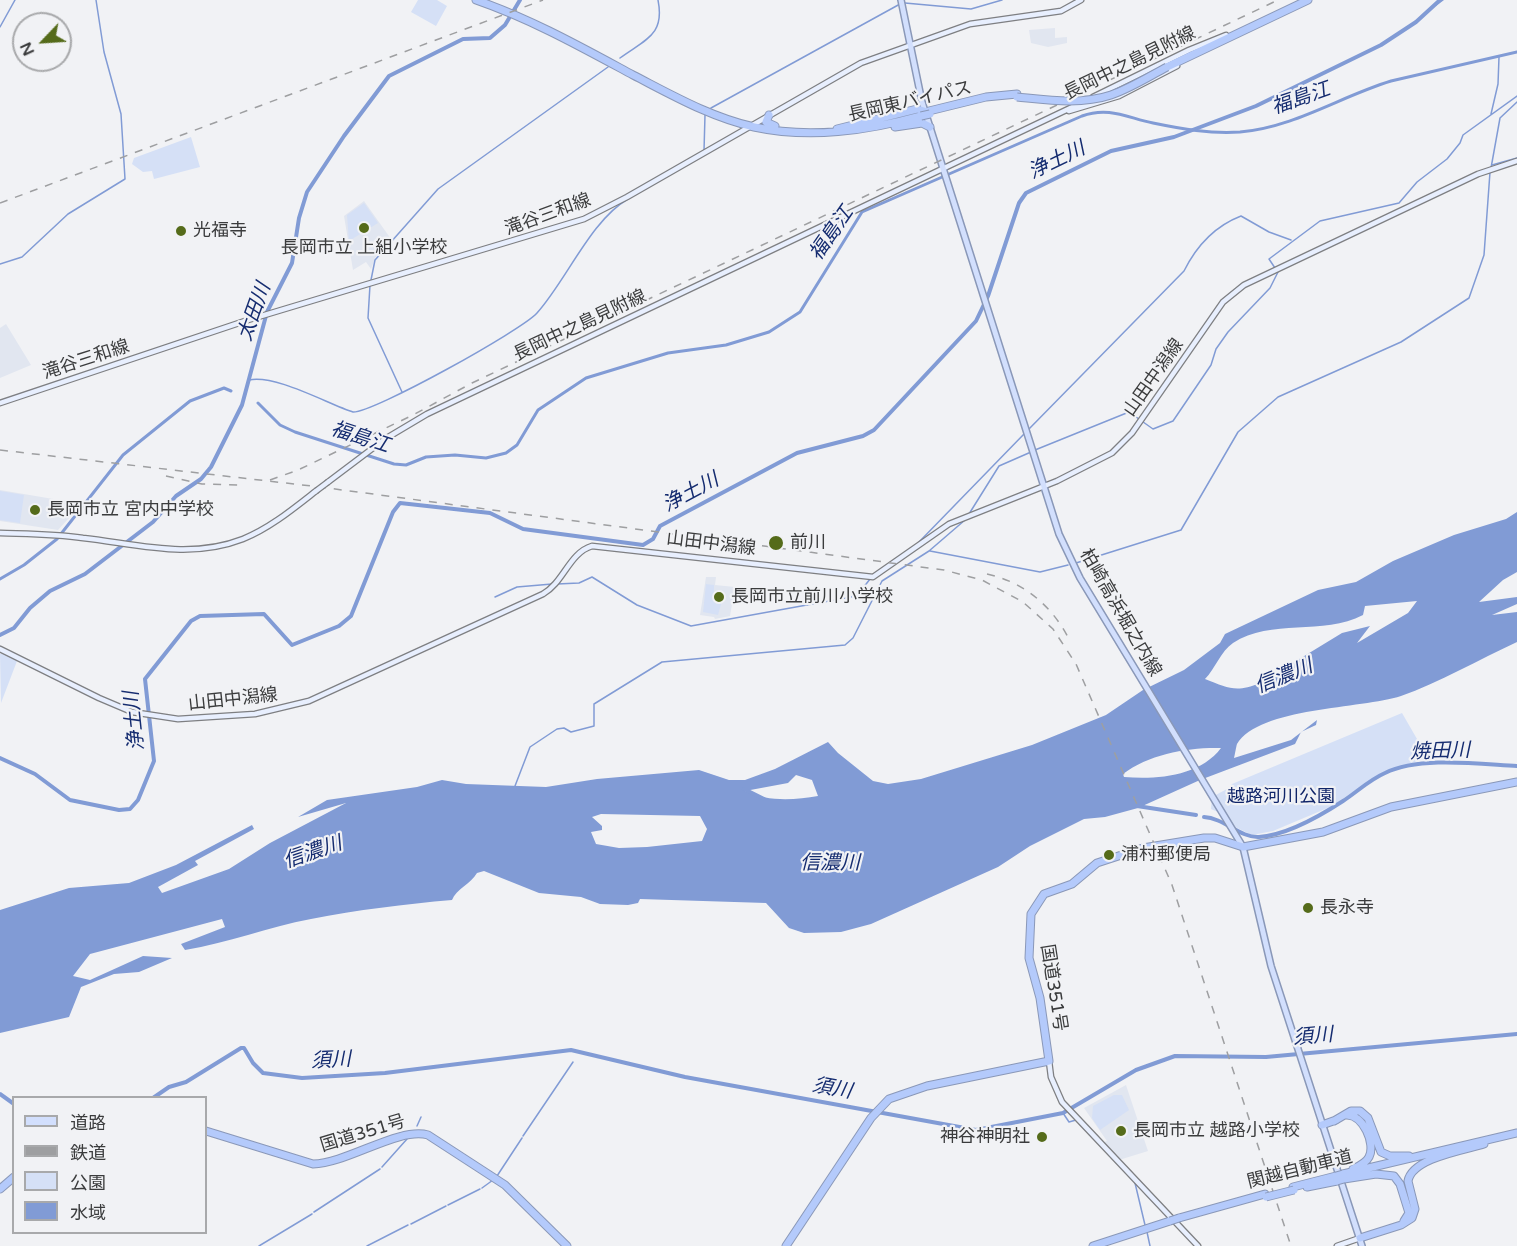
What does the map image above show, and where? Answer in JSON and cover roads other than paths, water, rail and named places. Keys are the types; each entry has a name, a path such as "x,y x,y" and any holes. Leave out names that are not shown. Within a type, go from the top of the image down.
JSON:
{"highway":[{"path":"476,0 500,7"},
{"path":"485,0 528,19 698,105 753,125"},
{"path":"1253,24 1300,0"},
{"path":"1253,24 1308,0"},
{"path":"528,19 680,99 724,119 790,132 825,131 852,130 878,120 924,113 930,128"},
{"name":"長岡東バイパス","path":"852,130 909,121 924,113 986,97 1090,97 1120,88 1253,24"},
{"path":"680,99 738,125 739,133"},
{"path":"769,115 765,120 770,125 825,131"},
{"name":"国道351号","path":"1049,1061 1040,998 1029,958 1031,914 1041,897 1072,884 1099,861 1138,849 1207,838 1242,847 1325,832 1391,807 1517,782"},
{"path":"786,1246 879,1108 902,1092 1049,1061"},
{"path":"1334,1121 1353,1111 1363,1112 1368,1118 1378,1148 1389,1156 1414,1155 1472,1143"},
{"path":"1322,1125 1347,1115 1358,1117 1370,1147 1370,1155 1365,1161 1340,1177"},
{"name":"国道351号","path":"207,1131 313,1164 332,1161 414,1134 428,1135 505,1185 567,1246"},
{"name":"関越自動車道","path":"1340,1177 1472,1143 1517,1134"},
{"name":"関越自動車道","path":"1104,1246 1151,1228 1298,1187 1484,1144 1517,1134"},
{"path":"1389,1229 1407,1222 1414,1215 1408,1184 1409,1175 1414,1169 1438,1158 1484,1144"},
{"path":"1340,1177 1384,1174 1397,1179 1409,1215 1403,1222 1361,1242"},
{"path":"0,1189 12,1179"},
{"name":"関越自動車道","path":"1093,1246 1142,1232"}],"main road":[{"path":"901,0 924,113"},
{"name":"滝谷三和線","path":"0,403 259,317 587,218 861,63 973,23 1061,11 1081,0"},
{"name":"長岡中之島見附線","path":"1046,120 1128,92 1225,37"},
{"name":"長岡中之島見附線","path":"0,533 57,535 134,546 187,550 229,544 268,527 367,452 428,414 944,172 1171,58 1225,37"},
{"name":"柏崎高浜堀之内線","path":"930,128 1067,555 1242,847 1271,966 1322,1125"},
{"name":"山田中潟線","path":"1,649 107,702 149,716 178,719 255,714 309,701 543,594 558,582 578,553 592,546 711,557 869,578 949,524 1098,462 1123,443 1220,306 1237,289 1478,174 1517,161"},
{"path":"1049,1061 1054,1086 1067,1107 1198,1246"},
{"path":"1322,1125 1361,1242 1337,1246"}],"water":[{"name":"信濃川","path":"1517,512 1517,572 1503,580 1479,602 1517,597 1517,604 1492,615 1517,612 1517,642 1444,678 1401,696 1288,716 1267,723 1249,732 1237,744 1234,758 1291,740 1301,732 1295,744 1200,780 1138,808 1105,817 1084,819 1030,846 998,867 871,924 841,932 804,933 789,928 766,903 640,899 638,903 628,905 600,904 581,897 539,893 484,871 477,873 452,900 311,919 185,950 181,944 225,927 222,919 90,954 73,976 90,980 143,956 172,958 139,972 114,974 81,987 69,1017 0,1033 0,910 69,888 129,883 176,865 252,825 254,829 195,861 198,865 158,887 162,893 229,869 270,843 346,803 298,817 327,800 417,787 442,780 466,784 546,787 597,779 699,770 729,780 745,780 775,769 828,742 873,781 888,784 921,779 1032,745 1106,715 1143,690 1184,670 1220,643 1225,634 1318,590 1356,582 1393,561 1454,535 1506,519","holes":["1417,601 1408,613 1357,643 1370,626 1342,633 1252,686 1238,689 1205,679 1229,646 1248,635 1280,629 1331,625 1363,615 1365,606","1221,748 1202,765 1177,774 1150,778 1124,777 1123,774 1145,761 1170,753","796,775 812,780 818,796 781,799 762,797 745,791 788,783","601,814 700,816 707,829 702,841 619,848 596,844 591,832 602,830 602,826 592,817"]},
{"path":"1317,720 1316,725 1302,732"}],"waterway":[{"path":"0,27 15,0"},
{"path":"0,264 22,257 68,214 125,179 121,114 104,52 96,0"},
{"name":"太田川","path":"0,635 14,628 30,608 50,591 85,574 153,522 176,496 201,479 211,467 242,405 267,312 292,263 299,218 307,192 344,136 389,76 463,39 490,38 505,25 520,0"},
{"path":"620,58 645,41 656,29 659,21 658,0"},
{"path":"905,3 971,9 1002,0"},
{"name":"浄土川","path":"0,758 35,774 70,800 119,810 130,809 138,800 154,761 145,679 191,621 200,616 264,614 292,645 339,626 351,616 393,512 400,503 490,513 523,529 643,545 653,539 660,526 797,453 863,436 874,430 976,321 988,296 1019,203 1026,193 1111,151 1174,137 1256,106 1381,45 1416,22 1440,0"},
{"name":"浄土川","path":"1436,5 1443,0"},
{"path":"711,108 900,4"},
{"name":"福島江","path":"258,403 280,425 295,432 394,464 406,465 426,457 455,455 486,458 506,453 517,445 538,410 586,378 668,353 726,345 769,332 800,312 862,212 1082,116 1101,112 1185,129 1240,132 1298,118 1391,81 1517,52"},
{"path":"1491,114 1498,84 1499,57"},
{"path":"371,280 375,260 438,189 608,67"},
{"path":"1275,268 1269,259 1320,221 1399,203 1417,182 1447,159 1460,143 1463,135 1517,96"},
{"path":"1491,168 1500,118 1517,102"},
{"path":"704,151 705,115"},
{"path":"1492,165 1517,158"},
{"path":"650,186 685,166"},
{"path":"1076,563 1181,530 1238,432 1278,397 1401,342 1469,298 1484,255 1490,172"},
{"path":"249,380 260,379 287,385 353,412 366,409 416,386 505,336 537,313 602,221 628,199"},
{"path":"1028,430 1184,271 1200,246 1223,225 1241,216 1269,232 1291,240"},
{"path":"1035,450 1129,412 1153,429 1173,421 1211,365 1216,349 1228,332 1270,288 1278,272"},
{"path":"370,285 368,318 402,392"},
{"name":"福島江","path":"0,579 24,565 57,539 123,455 190,401 224,388 231,391"},
{"path":"919,542 1024,434"},
{"path":"969,514 999,466 1031,452"},
{"path":"515,786 530,747 557,729 564,728 571,732 594,726 594,704 662,662 845,645 853,638 882,581 929,551 965,520"},
{"path":"875,573 910,549"},
{"path":"930,551 1040,572 1068,565"},
{"path":"557,584 579,583 592,577 637,605 691,626 851,597 860,592 870,579"},
{"path":"495,597 517,587 552,584"},
{"name":"焼田川","path":"1204,817 1245,834 1259,837 1292,829 1343,801 1374,779 1399,768 1415,764 1450,762 1517,766"},
{"name":"信濃川","path":"744,789 764,799"},
{"name":"焼田川","path":"1137,806 1196,815"},
{"name":"須川","path":"156,1096 169,1087 186,1082 241,1048 244,1048 253,1063 263,1073 302,1078 385,1073 571,1050 685,1077 976,1130 1063,1113 1136,1070 1175,1056 1266,1057 1517,1034"},
{"path":"523,1136 573,1062"},
{"name":"須川","path":"0,1094 12,1103"},
{"path":"1063,1113 1069,1122 1076,1120 1120,1166"},
{"path":"417,1126 421,1117"},
{"path":"497,1176 522,1138"},
{"path":"382,1167 407,1139"},
{"path":"314,1212 380,1169"},
{"path":"482,1188 493,1180"},
{"path":"1135,1183 1145,1225"},
{"path":"448,1205 480,1189"},
{"path":"411,1224 446,1206"},
{"path":"259,1246 312,1214"},
{"path":"367,1246 408,1225"},
{"path":"1147,1232 1150,1246"}],"railway":[{"path":"0,203 543,0"},
{"path":"270,480 298,470 413,415 472,383 1278,0"},
{"path":"0,450 320,487 944,570 982,580 1023,602 1053,629 1076,664 1172,885 1291,1246"},
{"path":"166,476 202,484 240,485"},
{"path":"987,574 1013,583 1036,597 1054,616 1069,639"}],"place":[{"name":"長岡市立 上組小学校","path":"364,228"},
{"name":"光福寺","path":"181,231"},
{"name":"長岡市立 宮内中学校","path":"35,510"},
{"name":"前川","path":"776,543"},
{"name":"長岡市立前川小学校","path":"719,597"},
{"name":"浦村郵便局","path":"1109,855"},
{"name":"長永寺","path":"1308,908"},
{"name":"長岡市立 越路小学校","path":"1121,1131"},
{"name":"神谷神明社","path":"1042,1137"}],"park label":[{"name":"越路河川公園","path":"1281,797"}]}
